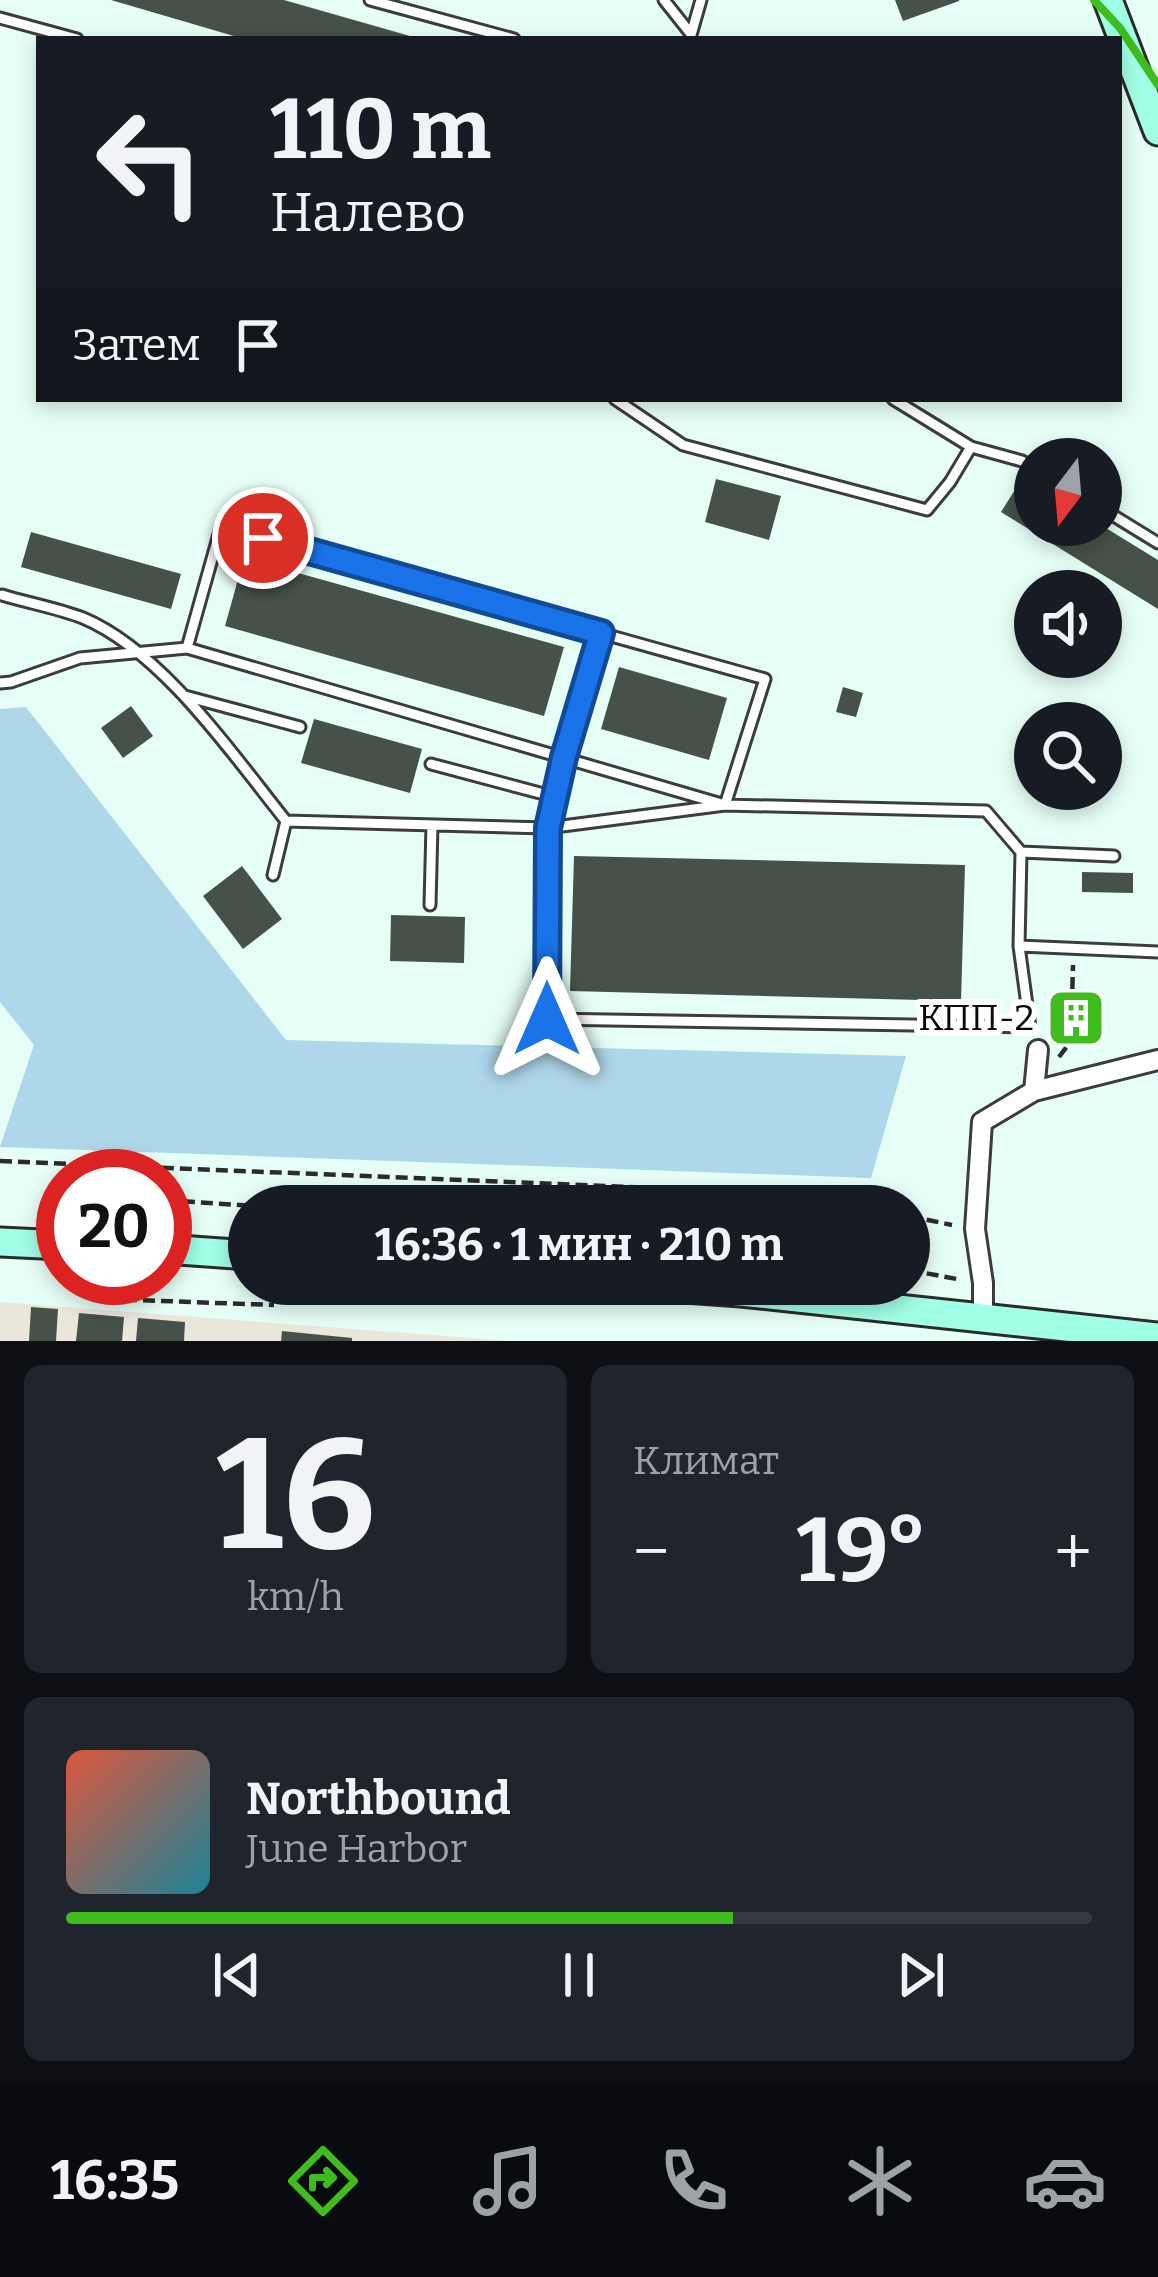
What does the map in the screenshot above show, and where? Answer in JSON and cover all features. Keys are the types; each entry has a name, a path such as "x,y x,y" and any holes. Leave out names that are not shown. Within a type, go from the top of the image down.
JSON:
{"street":[{"path":"1108,0 1122,36"},
{"path":"1122,37 1158,131"},
{"path":"1034,1091 1038,1050"},
{"path":"983,1317 975,1229 982,1122 1034,1091 1158,1060"},
{"path":"0,1242 36,1244"},
{"path":"192,1251 228,1254"},
{"path":"854,1305 1158,1337"}],"lane":[{"path":"370,0 503,36"},
{"path":"664,0 689,36"},
{"path":"690,36 701,0"},
{"path":"0,18 66,36"},
{"path":"619,402 682,445 927,510 971,447"},
{"path":"897,402 971,447 1014,459"},
{"path":"1122,521 1158,543"},
{"path":"187,648 221,527 765,679 725,805"},
{"path":"2,595 85,619 139,653 185,696 286,821 548,828 725,805 986,812 1022,853 1019,946 1030,1027 1038,1050"},
{"path":"601,633 548,828 547,1019 1030,1027"},
{"path":"0,683 80,658 187,648 725,805"},
{"path":"185,696 299,727"},
{"path":"431,764 555,797"},
{"path":"273,875 286,821"},
{"path":"430,905 432,825"},
{"path":"1022,853 1114,856"},
{"path":"1019,946 1158,952"}],"path":[{"path":"1059,1058 1071,1041 1073,948"},
{"path":"0,1161 582,1185"},
{"path":"192,1203 228,1205"},
{"path":"930,1220 975,1229"},
{"path":"930,1274 983,1283"},
{"path":"192,1302 228,1303"}],"shaded area":[{"path":"26,707 286,1040 906,1056 871,1178 192,1154 192,1149 0,1147 34,1045 0,1002 0,709"},
{"path":"0,1302 510,1341 0,1341"}],"building":[{"path":"111,0 284,0 410,36 234,36"},
{"path":"895,0 959,0 959,1 903,21"},
{"path":"716,479 781,496 769,540 705,522"},
{"path":"1014,491 1014,520 1001,512"},
{"path":"31,532 181,574 171,609 21,567"},
{"path":"1122,538 1158,560 1158,609 1122,587 1122,570 1095,570 1056,546 1122,546"},
{"path":"244,558 564,647 544,716 225,626"},
{"path":"619,667 727,698 709,760 601,729"},
{"path":"843,687 863,693 856,717 836,712"},
{"path":"131,706 153,736 123,758 101,728"},
{"path":"314,719 422,749 410,793 301,763"},
{"path":"574,856 965,865 961,1001 570,991"},
{"path":"242,866 282,919 243,949 203,896"},
{"path":"1082,872 1133,873 1133,893 1082,892"},
{"path":"391,915 465,917 464,963 390,961"},
{"name":"КПП-2","path":"1059,1008 1094,1010 1093,1028 1058,1027"},
{"path":"31,1307 58,1309 56,1341 29,1341"},
{"path":"79,1313 124,1317 122,1341 76,1341"},
{"path":"138,1318 185,1322 184,1341 136,1341"},
{"path":"282,1331 352,1338 352,1341 281,1341"}],"railway":[{"path":"1094,0 1120,28 1158,85"}],"place":[{"name":"КПП-2","path":"1076,1018"}],"route":[{"path":"263,538 601,633 548,828 547,1019"}]}
